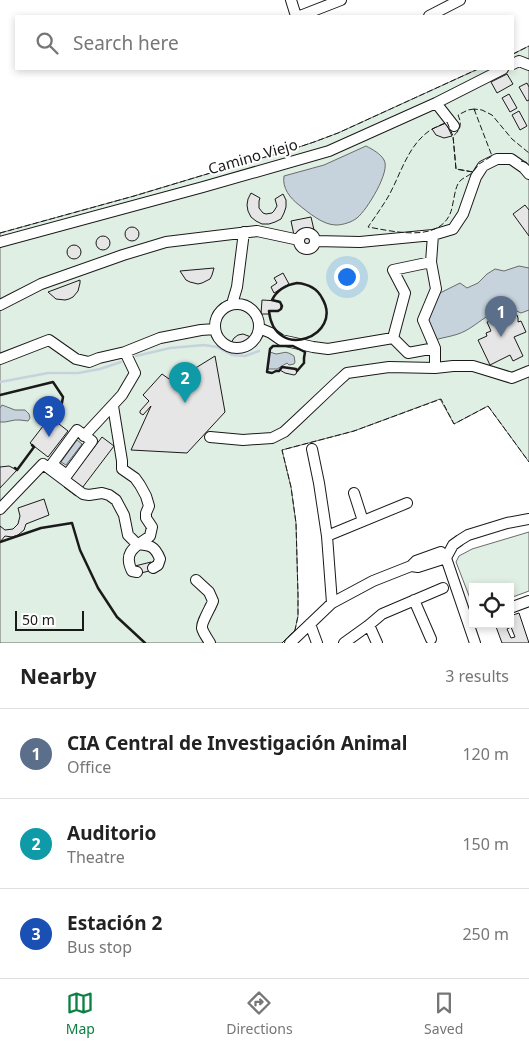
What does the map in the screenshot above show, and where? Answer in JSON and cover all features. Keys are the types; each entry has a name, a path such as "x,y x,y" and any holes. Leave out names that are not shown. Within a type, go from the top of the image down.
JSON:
{"street":[{"path":"292,0 296,15"},
{"path":"303,15 341,0"},
{"path":"431,15 460,0"},
{"path":"514,64 519,61 529,65"},
{"name":"Camino Viejo","path":"0,242 329,151 436,103 501,70"},
{"path":"436,103 454,126"},
{"path":"0,305 41,284 166,242 257,231 299,240 300,245 307,249 312,247 315,241 360,242 433,236 453,229 463,214 476,178 483,166 497,159 511,159 529,174"},
{"path":"232,304 237,288 244,232"},
{"path":"433,236 431,262 436,289 423,320 435,348 435,368"},
{"path":"393,338 406,293 393,270 431,262"},
{"path":"237,288 256,314 259,328 257,335 253,341 241,348 227,346 221,342 217,336 214,322 220,310 226,306 239,303 252,309"},
{"path":"259,328 281,340 328,349 393,338"},
{"path":"0,359 49,340 76,359 89,362 125,352 160,338 215,329"},
{"path":"393,338 408,353 435,348"},
{"path":"84,436 122,395 135,373 125,352"},
{"path":"210,437 243,440 272,438 284,432 347,373 389,367 435,368 474,366 512,378 529,371"},
{"path":"112,406 122,469 140,484 149,506 146,518 152,527 150,536 137,544 131,551 129,564 132,571 137,572"},
{"path":"0,509 43,464 58,471 67,475 92,442 77,430 52,464 58,471 84,494 102,493 116,500 124,515 128,535 137,544 146,545 157,551 160,558 158,566 152,568"},
{"path":"312,449 320,483 327,536 332,603"},
{"path":"354,493 363,521"},
{"path":"327,536 407,503"},
{"path":"290,643 332,603 373,581 411,566 416,561 446,554 468,535 507,523 529,519"},
{"path":"446,554 469,619"},
{"path":"196,580 209,592 213,601 202,628 210,643"},
{"path":"344,643 382,614 443,588"},
{"path":"414,600 431,639"},
{"path":"514,607 528,603"},
{"path":"310,624 317,643"},
{"path":"369,625 377,643"},
{"path":"471,628 475,643"}],"green space":[{"path":"529,46 529,462 488,406 454,424 440,399 354,431 282,450 291,487 296,523 298,616 295,630 282,643 0,643 0,233 134,196 314,142 338,133 476,70 514,70 514,54"},
{"path":"529,532 529,591 514,597 514,583 469,583 469,596 456,562 459,556 472,549"}],"shaded area":[{"path":"366,146 374,150 384,160 384,173 377,190 361,214 355,219 339,225 326,223 303,208 287,192 284,185 284,176 324,165"},
{"path":"519,266 529,268 529,310 521,313 505,309 498,311 461,333 435,340 426,321 436,295 460,283 467,288 478,283 495,269 504,271"},
{"path":"270,352 276,354 289,353 294,356 295,362 289,365 287,363 277,369 268,369"},
{"path":"2,405 15,410 25,410 30,418 28,421 0,422 0,408"},
{"path":"77,440 82,444 66,465 61,462"}],"building":[{"path":"507,74 513,84 497,93 491,82"},
{"path":"527,83 529,87 529,100 527,101 519,87"},
{"path":"509,94 517,108 510,112 502,98"},
{"path":"519,111 527,126 520,130 512,115"},
{"path":"446,123 452,136 444,138 436,135 432,129"},
{"path":"251,193 260,198 259,208 266,214 274,211 277,206 275,199 283,194 286,200 286,207 281,219 269,224 262,224 251,217 247,205"},
{"path":"525,205 529,210 529,236 513,214"},
{"path":"311,217 314,230 294,235 291,221"},
{"path":"129,227 135,227 139,234 135,241 129,241 125,237 125,231"},
{"path":"100,236 106,236 110,243 106,250 100,250 96,246 96,240"},
{"path":"305,236 309,236 312,241 311,245 305,246 302,243 302,239"},
{"path":"71,245 77,245 81,252 77,259 71,259 67,255 67,249"},
{"path":"214,268 210,279 198,284 186,280 180,271"},
{"path":"283,273 289,284 274,293 271,287 277,283 274,278"},
{"path":"80,280 78,291 69,299 56,299 48,292"},
{"path":"262,300 279,301 281,309 269,311 269,314 261,314"},
{"path":"501,309 506,320 509,314 514,313 517,315 518,322 521,321 526,332 514,337 523,356 513,361 510,355 490,365 478,340 487,336 486,333 491,331 487,322 491,321 488,315"},
{"path":"243,334 251,337 240,343 231,343 238,335"},
{"path":"215,356 225,412 187,453 131,450 151,406 143,415 140,413 149,401 143,395 162,374 169,379 178,370 182,373 173,382"},
{"path":"282,367 296,369 296,374 285,373 280,370"},
{"path":"50,417 68,431 48,457 30,443"},
{"path":"102,437 114,446 76,496 64,487"},
{"path":"9,466 17,470 0,488 0,467"},
{"path":"44,499 49,515 26,524 24,530 18,535 12,537 5,536 0,542 0,526 5,530 13,529 18,524 20,516 18,508"},
{"path":"151,562 153,570 137,574 135,566"},
{"path":"519,613 529,643 502,643 496,628 509,628 507,629 511,638 515,637 511,628 514,628 514,615"}],"waterway":[{"path":"136,356 170,348 204,345 217,347 232,355 245,356 259,351"},
{"path":"0,382 48,373 78,373 100,369 121,362"}],"fence":[{"path":"514,54 529,46"},
{"path":"0,233 134,196 314,142 338,133 476,70"},
{"path":"474,109 492,156 479,164 473,172 456,169 453,136 460,127 458,115 474,109"},
{"path":"475,111 474,109 482,110 492,115 512,139 529,153"},
{"path":"447,122 453,136 456,169 473,172 458,184 450,214 444,223 435,229 413,233 368,227 388,197 405,161 421,137 447,122"},
{"path":"521,161 529,163"},
{"path":"282,643 295,630 298,616 296,523 291,487 282,450 354,431 441,399 454,424 488,406 529,462"}],"wall":[{"path":"297,283 305,284 315,289 322,298 327,312 324,323 317,333 306,338 294,340 283,336 274,327 269,311 281,309 280,302 272,300 274,296 285,287 297,283"},
{"path":"273,346 293,346 305,352 304,363 297,371 296,369 282,367 279,371 267,372 270,349 273,346"},
{"path":"0,395 53,382 63,397 61,408 53,419"},
{"path":"15,468 17,470 34,447 32,445"},
{"path":"0,542 41,528 72,523 80,550 98,588 117,617 145,643"}],"place":[{"name":"CIA Central de Investigación Animal","path":"501,337"},
{"name":"Auditorio","path":"185,403"},
{"name":"Estación 2","path":"49,437"}]}
